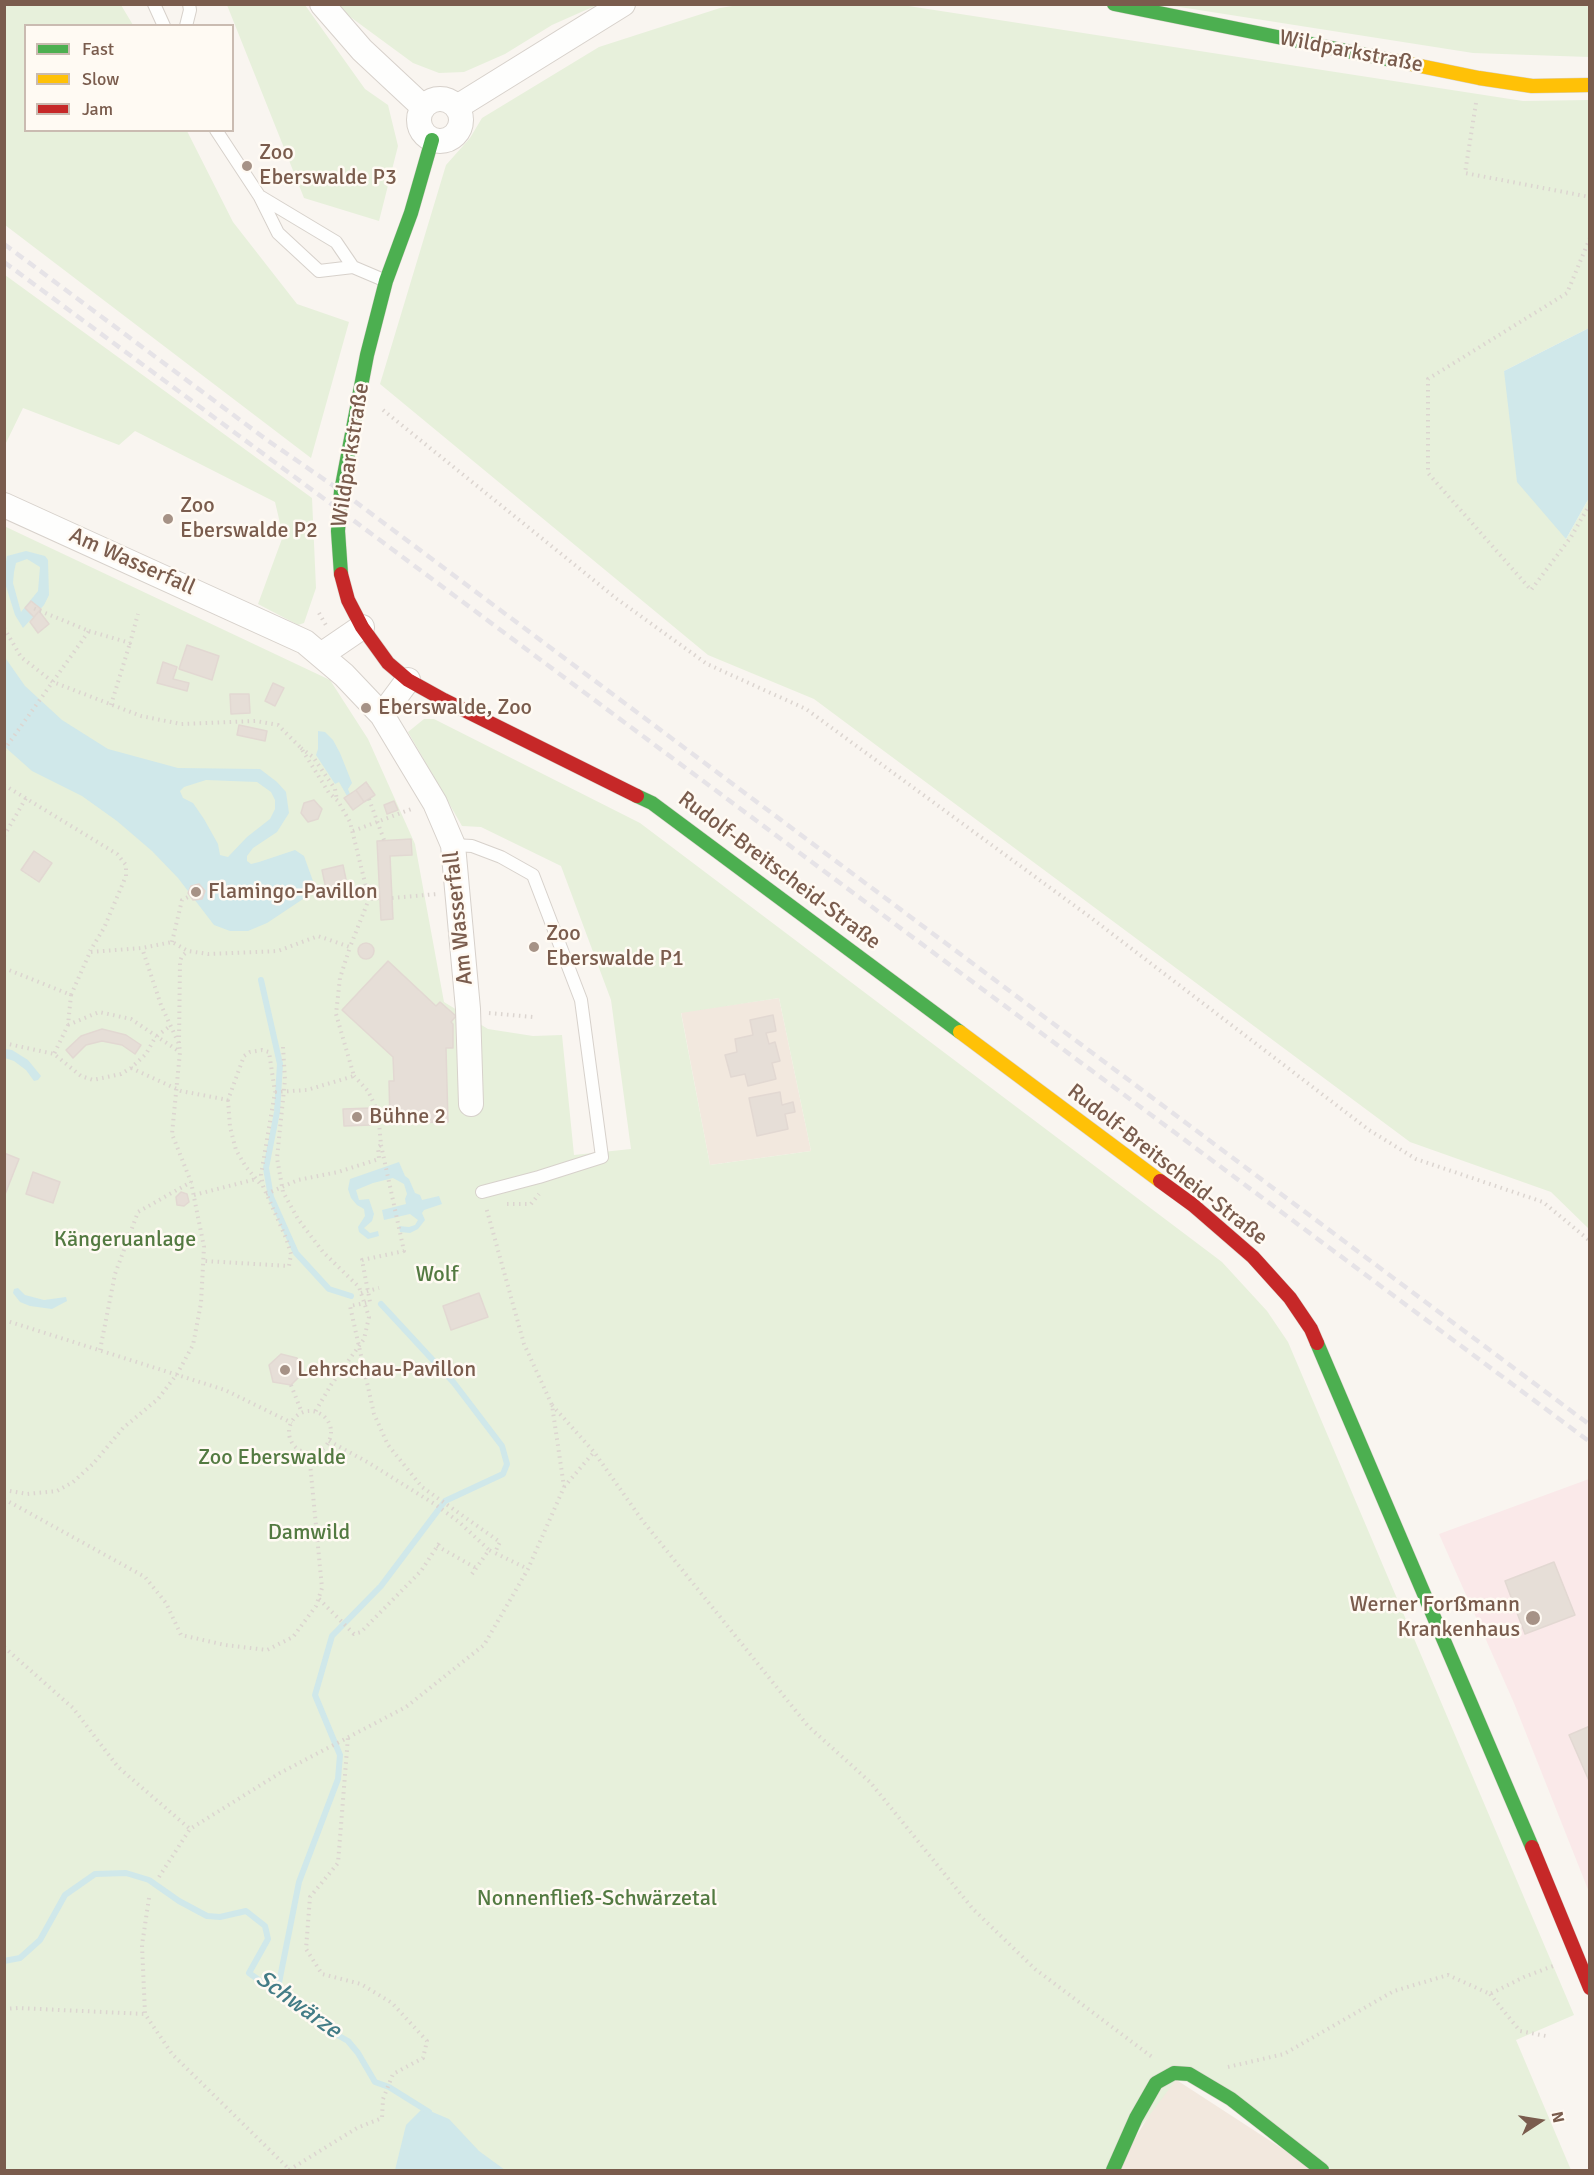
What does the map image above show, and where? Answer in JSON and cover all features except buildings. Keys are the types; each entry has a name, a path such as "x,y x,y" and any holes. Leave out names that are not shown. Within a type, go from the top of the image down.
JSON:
{"street":[{"path":"322,4 362,50 423,107"},
{"path":"457,107 623,4"},
{"name":"Wildparkstraße","path":"1114,4 1479,78 1532,86 1590,85"},
{"path":"440,98 457,107 461,124 455,135 444,141 432,140 425,136 418,122 423,107 430,101 440,98"},
{"name":"Wildparkstraße","path":"432,140 411,213 386,281 360,390 341,491 338,531 340,568 348,600 362,627 388,663 408,680 477,715"},
{"name":"Am Wasserfall","path":"4,505 305,642 365,696 382,715 435,803 453,845 468,1009 471,1104"},
{"path":"321,655 362,627"},
{"path":"365,696 388,663"},
{"path":"382,715 408,680"},
{"name":"Rudolf-Breitscheid-Straße","path":"477,715 652,802 1192,1205 1253,1257 1290,1298 1311,1329 1482,1728 1590,1988"},
{"path":"1113,2170 1136,2118 1156,2083 1174,2073 1189,2074 1231,2099 1322,2170"}],"lane":[{"path":"154,4 163,24"},
{"path":"186,24 189,4"},
{"path":"217,132 260,197 278,233 319,271 352,267 386,281"},
{"path":"260,197 336,242 352,267"},
{"path":"453,845 472,846 501,857 533,875 581,1000 602,1156 482,1192"}],"path":[{"path":"1479,78 1465,173 1590,197"},
{"path":"1590,238 1567,292 1428,379 1428,473 1531,590 1571,537 1590,504"},
{"path":"360,390 617,599 707,664 806,709 1090,917 1369,1130 1416,1159 1543,1202 1590,1241"},
{"path":"33,608 130,643"},
{"path":"319,613 326,627"},
{"path":"111,705 138,614"},
{"path":"4,628 21,657 53,682 141,716 181,724 260,721 278,725 301,747 328,793 338,801 353,831 369,899 340,978 336,1014 354,1076 368,1091 378,1112 381,1145 404,1251 362,1260 370,1302 350,1306 374,1414 388,1445 422,1487 500,1542 496,1550"},
{"path":"4,750 89,630"},
{"path":"4,785 117,854 126,865 126,876 104,928 90,952 71,995 68,1025 54,1054"},
{"path":"4,836 26,798"},
{"path":"369,799 384,840"},
{"path":"353,831 420,806"},
{"path":"392,898 459,892"},
{"path":"172,942 182,900 190,896"},
{"path":"369,899 380,898"},
{"path":"90,952 142,948 172,942 188,951 208,954 278,951 318,936 350,946"},
{"path":"142,948 170,1026 179,1044"},
{"path":"4,1490 27,1494 57,1491 73,1482 93,1464 123,1428 158,1399 177,1374 193,1345 201,1303 205,1262 204,1247 191,1182 172,1134 179,1090 180,961 188,951"},
{"path":"4,968 71,995"},
{"path":"68,1025 99,1012 131,1019 180,1052"},
{"path":"4,1043 54,1054 81,1076 93,1080 120,1074 131,1068 146,1054 157,1036 170,1026"},
{"path":"283,1047 284,1091 277,1158 280,1187 304,1228 323,1252 358,1285 369,1317 364,1339 315,1412"},
{"path":"205,1262 289,1266 291,1254 267,1193 236,1149 230,1127 228,1100 244,1056 250,1052 262,1050 269,1052 275,1092 261,1175 263,1186"},
{"path":"131,1068 179,1090 228,1100"},
{"path":"275,1092 307,1090 354,1076"},
{"path":"267,1193 280,1187 379,1159 378,1147 381,1145"},
{"path":"194,1195 256,1179"},
{"path":"100,1350 116,1274 138,1212 191,1182"},
{"path":"482,1192 524,1344 552,1405 564,1487"},
{"path":"361,1293 379,1288"},
{"path":"4,1320 225,1390 292,1423"},
{"path":"291,1385 302,1413"},
{"path":"552,1405 594,1452 642,1520 808,1726 870,1782 973,1908 1035,1969 1174,2073"},
{"path":"315,1412 327,1419 331,1432 322,1449 309,1453 292,1442 290,1429 292,1423 302,1413 315,1412"},
{"path":"328,1441 369,1463 444,1510 489,1550 496,1550 528,1569"},
{"path":"159,1877 190,1829 280,1773 406,1707 484,1645 528,1569 564,1487 594,1452"},
{"path":"4,1499 145,1576 166,1603 181,1635 225,1645 267,1650 293,1637 316,1606 322,1588 309,1453"},
{"path":"319,1598 354,1634 361,1632 421,1571 439,1544 476,1568"},
{"path":"472,1574 489,1550"},
{"path":"4,1647 73,1708 118,1767 190,1829"},
{"path":"149,1898 142,1945 145,2014 172,2054 290,2170 357,2128 382,2118 383,2099 393,2074 423,2058 427,2041 392,2002 361,1984 322,1974 306,1949 310,1897 338,1863 348,1737"},
{"path":"1490,1994 1524,1977 1559,1964"},
{"path":"1189,2074 1284,2054 1394,1991 1448,1975 1490,1994 1520,2031 1546,2036"},
{"path":"4,2009 145,2014"}],"shaded area":[{"path":"779,998 811,1151 710,1165 681,1012"},
{"name":"Werner Forßmann Krankenhaus","path":"1589,1479 1589,1892 1514,1703 1439,1534"},
{"path":"1172,2077 1315,2170 1116,2170"}],"green space":[{"path":"745,4 902,5 1523,101 1589,100 1589,328 1504,371 1566,539 1589,498 1589,1229 1551,1192 1410,1142 814,699 708,655 380,384 446,165 470,138 482,118 599,47 720,8"},
{"path":"4,5 121,5 132,24 24,24 24,132 188,132 233,222 297,304 349,322 311,458 5,225"},
{"path":"227,5 305,5 365,89 388,105 398,146 379,221 304,198"},
{"path":"334,5 597,5 552,25 505,54 464,72 439,73 413,63"},
{"path":"1167,5 1589,5 1589,57 1473,53"},
{"path":"5,275 312,498 316,588 304,623 298,625 258,604 283,536 275,502 135,431 119,445 23,408 5,445"},
{"path":"4,526 330,680 368,739 415,844 444,1002 488,1029 533,1036 562,1035 574,1155 631,1149 611,1000 561,866 481,827 462,826 408,732 424,719 434,719 640,823 1222,1262 1267,1311 1288,1342 1574,2015 1516,2040 1571,2170 1327,2170 1185,2068 1108,2170 5,2170","holes":["779,998 811,1151 710,1165 681,1013"]}],"water":[{"path":"1589,328 1589,498 1566,539 1517,482 1504,371"},
{"path":"26,551 45,556 48,560 49,595 44,605 23,628 15,615 5,583 7,556","holes":["27,559 40,567 38,591 21,612 13,583 16,563"]},
{"path":"4,656 25,686 62,720 108,749 178,768 260,769 286,792 289,813 277,832 253,848 247,856 247,861 251,864 295,850 304,856 313,881 303,899 267,923 248,931 230,931 214,925 178,878 152,851 117,821 82,796 32,771 5,747","holes":["206,780 257,782 271,792 275,800 275,809 270,819 247,837 228,857 220,855 218,844 204,819 193,803 183,798 180,791 184,787"]},
{"path":"318,731 325,732 333,740 340,753 352,783 348,789 350,794 347,796 339,782 335,784 316,755"},
{"path":"4,1049 12,1050 28,1060 41,1076 38,1080 34,1081 26,1070 14,1061 5,1058"},
{"path":"399,1162 415,1193 420,1195 422,1200 439,1196 442,1204 424,1210 422,1213 425,1220 418,1229 410,1233 400,1232 399,1226 409,1227 415,1225 418,1220 410,1214 384,1220 382,1210 406,1204 407,1194 404,1184 393,1178 356,1190 359,1200 369,1199 374,1214 372,1221 364,1228 370,1233 378,1231 379,1236 368,1239 359,1232 358,1227 365,1216 364,1209 351,1198 348,1189 350,1179"},
{"path":"18,1288 25,1295 44,1300 66,1297 67,1301 52,1309 30,1306 20,1302 13,1293 14,1289"},
{"path":"423,2108 449,2119 479,2151 505,2170 395,2170 406,2125"}],"waterway":[{"path":"261,980 280,1064 277,1112 266,1168 271,1197 296,1253 329,1289 351,1296"},
{"path":"277,1993 299,1882 338,1779 340,1755 315,1695 332,1636 381,1586 445,1501 503,1474 507,1464 502,1446 454,1383 381,1304"},
{"name":"Schwärze","path":"4,1961 20,1958 40,1940 65,1895 95,1874 126,1873 149,1880 179,1901 207,1916 220,1917 246,1911 265,1926 268,1939 249,1973 277,1993 310,2008 332,2032 348,2041 375,2082 389,2087 429,2112"}],"railway":[{"path":"4,244 267,440 341,491 1590,1425"},
{"path":"4,262 1590,1442"}],"traffic: fast":[{"path":"1114,4 1396,61"},
{"path":"341,574 338,531 341,491 367,355 386,281 411,213 432,140"},
{"path":"637,796 652,803 960,1032"},
{"path":"1317,1343 1532,1847"},
{"path":"1113,2170 1136,2118 1156,2083 1174,2073 1189,2074 1231,2099 1322,2170"}],"traffic: slow":[{"path":"1396,61 1532,86 1590,85"},
{"path":"960,1032 1160,1181"}],"traffic: jam":[{"path":"341,574 348,600 362,627 388,663 408,680 637,796"},
{"path":"1160,1181 1193,1205 1253,1257 1290,1298 1311,1329 1317,1343"},
{"path":"1532,1847 1590,1988"}],"place":[{"name":"Zoo Eberswalde P3","path":"247,166"},
{"name":"Zoo Eberswalde P2","path":"168,519"},
{"name":"Eberswalde, Zoo","path":"366,708"},
{"name":"Flamingo-Pavillon","path":"196,892"},
{"name":"Zoo Eberswalde P1","path":"534,947"},
{"name":"Bühne 2","path":"357,1117"},
{"name":"Lehrschau-Pavillon","path":"285,1370"},
{"name":"Werner Forßmann Krankenhaus","path":"1533,1618"}],"park label":[{"name":"Kängeruanlage","path":"125,1240"},
{"name":"Wolf","path":"437,1275"},
{"name":"Zoo Eberswalde","path":"272,1458"},
{"name":"Damwild","path":"309,1533"},
{"name":"Nonnenfließ-Schwärzetal","path":"597,1899"}]}
